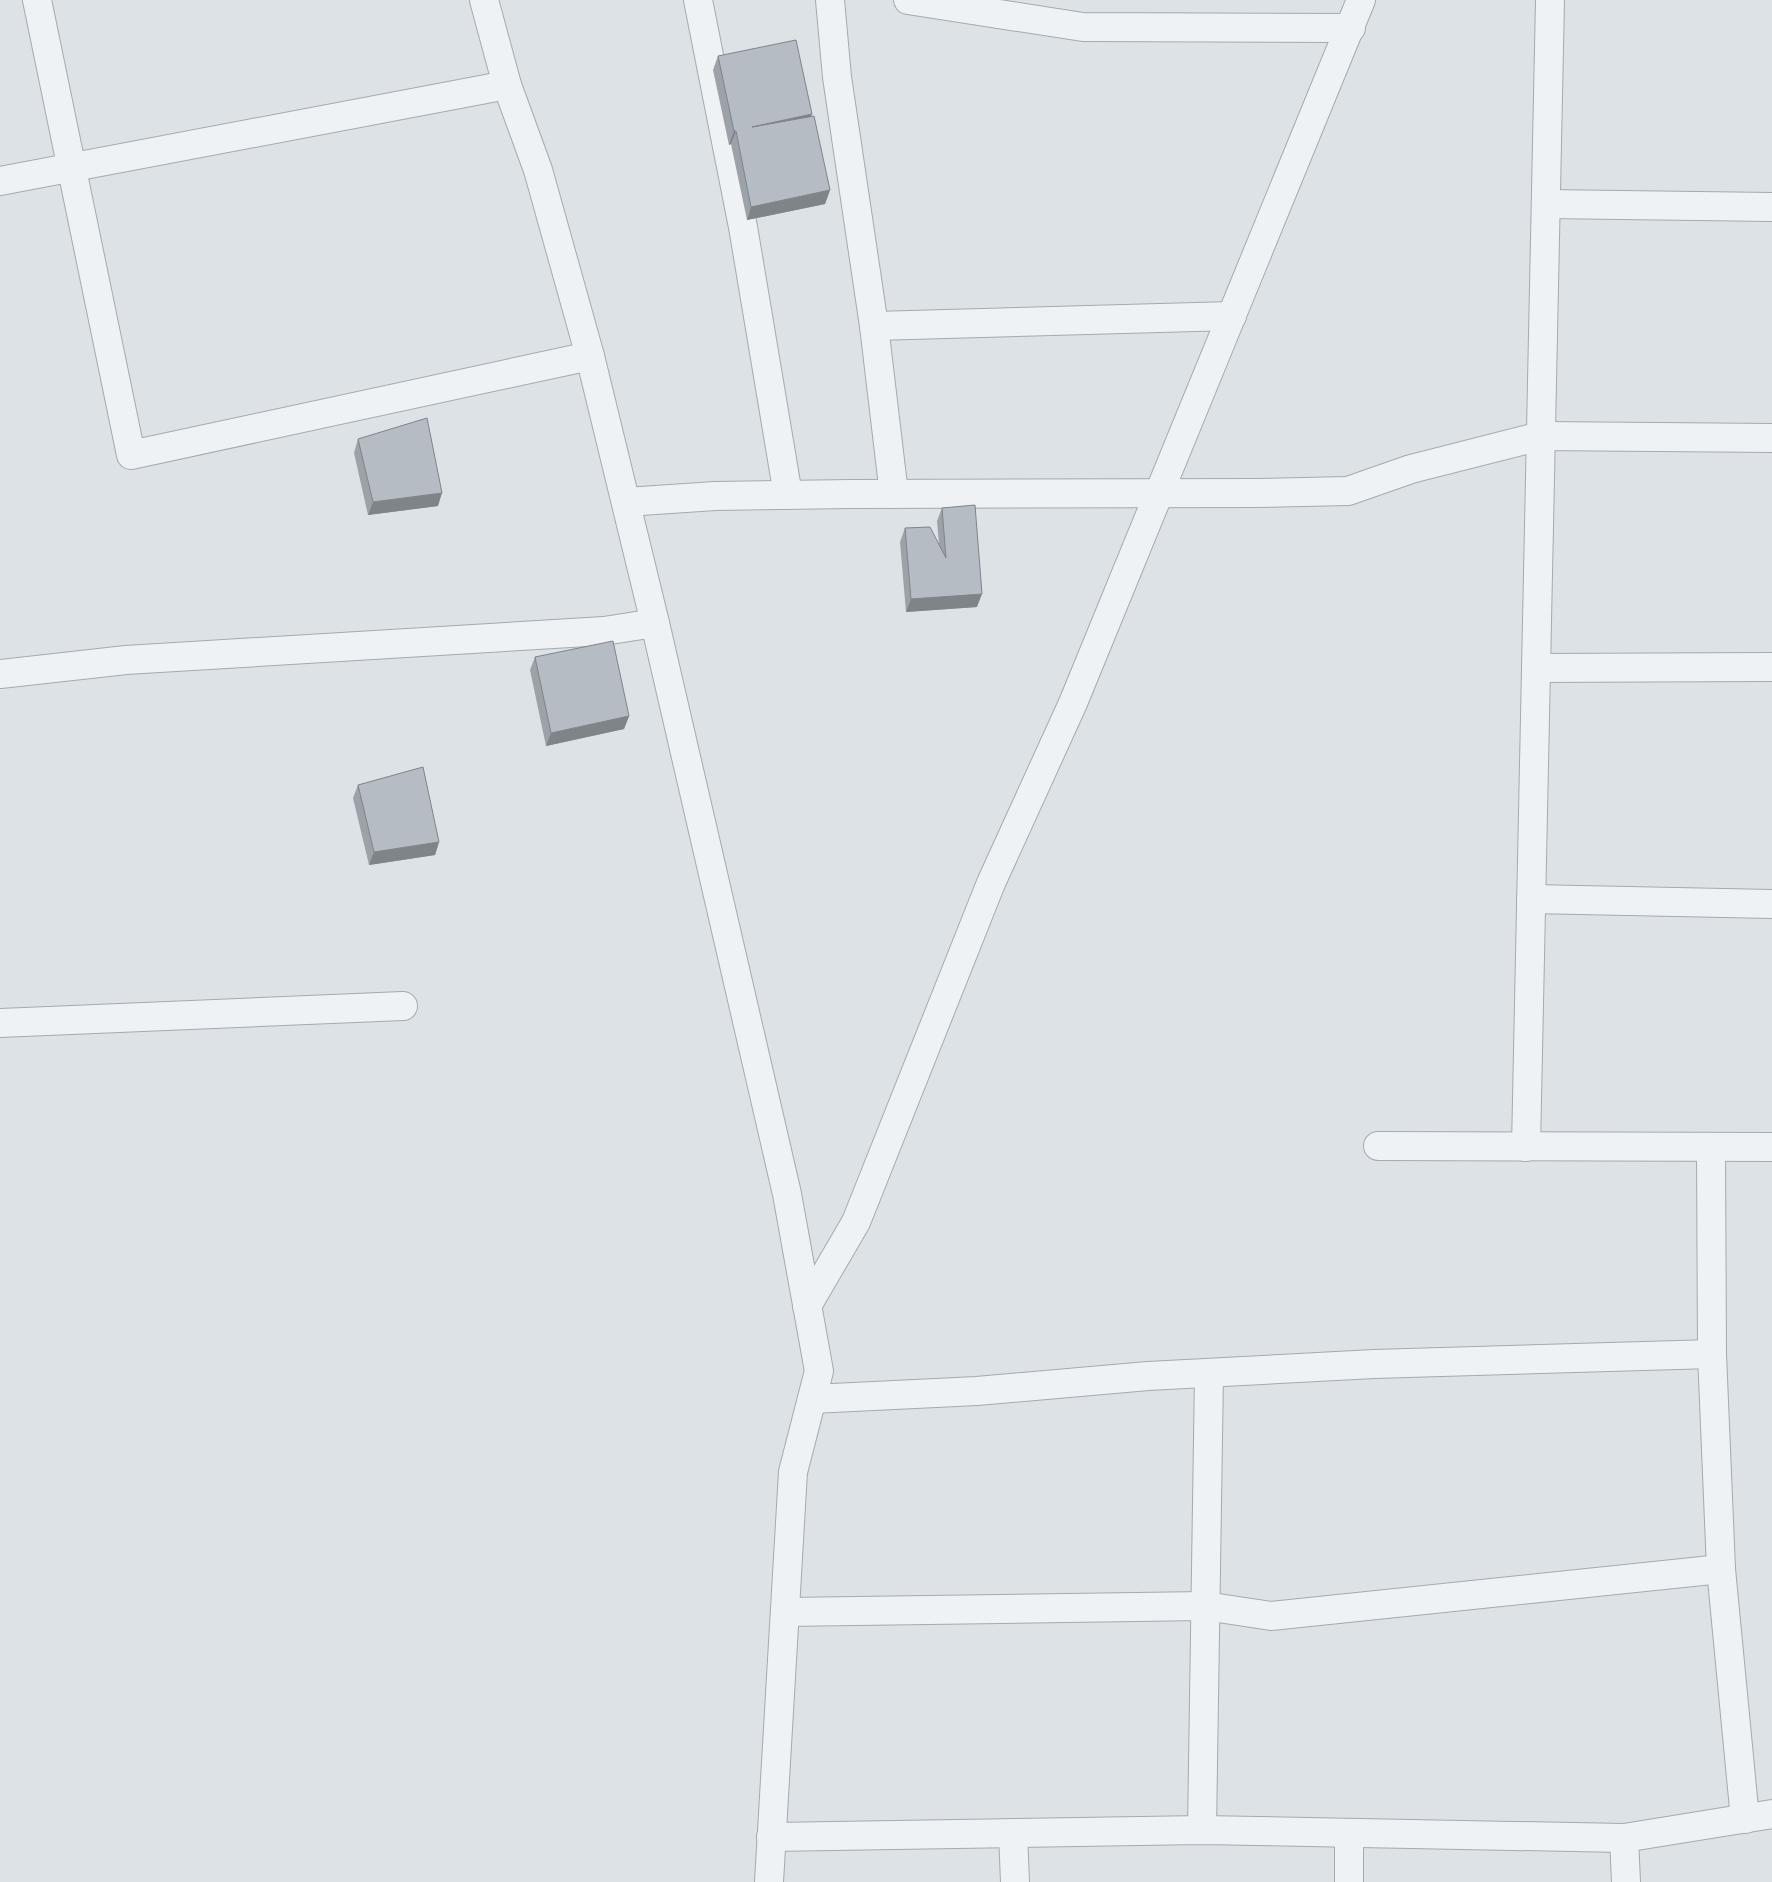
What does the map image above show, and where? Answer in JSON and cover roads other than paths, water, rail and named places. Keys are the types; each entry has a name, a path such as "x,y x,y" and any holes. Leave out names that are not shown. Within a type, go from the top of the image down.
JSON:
{"street":[{"path":"37,0 131,455 590,356"},
{"path":"484,0 507,85 538,170 590,356 626,502 787,1194 819,1371 794,1472 769,1882"},
{"path":"698,0 743,227 788,495"},
{"path":"830,0 837,77 874,326 894,494"},
{"path":"908,0 1083,26 1351,28"},
{"path":"807,1306 856,1222 991,883 1073,703 1361,0"},
{"path":"1526,1147 1550,0"},
{"path":"0,181 507,85"},
{"path":"1546,204 1772,207"},
{"path":"874,326 1232,316"},
{"path":"626,502 715,496 1348,491 1411,470 1541,436 1772,438"},
{"path":"0,674 126,660 604,631 655,623"},
{"path":"1536,668 1772,666"},
{"path":"1531,899 1772,904"},
{"path":"0,1023 402,1006"},
{"path":"1378,1146 1772,1147"},
{"path":"1711,1147 1712,1354 1721,1568 1745,1819"},
{"path":"812,1400 977,1392 1148,1376 1374,1364 1712,1354"},
{"path":"1202,1830 1208,1374"},
{"path":"785,1612 1205,1606 1271,1616 1721,1568"},
{"path":"771,1837 1202,1830 1624,1838 1772,1814"},
{"path":"1013,1833 1015,1882"},
{"path":"1349,1834 1349,1882"},
{"path":"1624,1838 1626,1882"}]}
